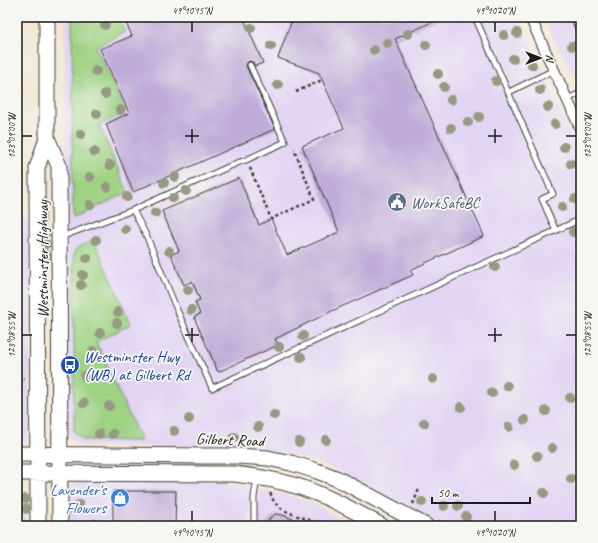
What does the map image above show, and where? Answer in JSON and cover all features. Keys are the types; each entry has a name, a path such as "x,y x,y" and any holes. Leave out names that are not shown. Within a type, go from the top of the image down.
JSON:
{"main road":[{"name":"Westminster Highway","path":"38,526 36,168 47,138 46,17"},
{"name":"Westminster Highway","path":"47,138 59,166 60,526"},
{"name":"Gilbert Road","path":"17,454 237,456 268,458 317,471 338,479 426,526"},
{"path":"17,473 234,474 258,477 315,492 340,503 382,526"}],"street":[{"path":"530,17 581,130"}],"lane":[{"path":"475,17 553,194 542,199 556,231"},
{"path":"573,17 581,34"},
{"path":"60,238 133,210 285,142 250,65"},
{"path":"509,92 554,70"},
{"path":"567,99 581,93"},
{"path":"133,210 147,237 177,310 212,388 581,219"},
{"path":"254,526 254,497 258,477"}],"path":[{"path":"296,92 322,80"},
{"path":"246,160 271,219 314,199 294,149"},
{"path":"17,378 27,380"},
{"path":"269,489 273,501 282,509 308,520 328,523 334,526"},
{"path":"415,497 419,489"}],"shaded area":[{"path":"65,17 518,17 581,157 581,526 441,526 347,475 325,465 299,457 265,450 234,447 83,446 78,445 71,439 67,431"},
{"path":"542,17 581,17 581,72 573,75"},
{"path":"17,220 30,220 30,428 26,442 20,445 17,445"},
{"path":"78,480 222,481 249,484 249,526 70,526 70,488 72,483"},
{"path":"17,490 21,491 26,499 26,526 17,526"},
{"path":"258,490 267,490 310,502 355,526 258,526"}],"green space":[{"path":"72,17 118,17 125,32 96,47 126,112 99,125 128,192 73,219"},
{"path":"94,240 131,324 96,342 141,441 83,440 74,432 74,252 78,247"}],"building":[{"path":"123,17 243,17 263,63 255,66 253,62 249,61 246,66 275,129 133,192 106,124 129,113 100,49 132,36"},
{"name":"WorkSafeBC","path":"293,17 443,17 395,39 484,236 410,270 413,275 334,310 275,339 278,345 218,372 194,317 200,314 195,302 200,300 192,281 184,285 171,255 179,251 162,211 239,178 259,225 271,219 287,255 339,232 302,146 344,128 319,73 278,58"},
{"path":"113,491 176,491 175,526 113,526"},
{"path":"276,514 310,526 264,526 271,517"}],"place":[{"name":"WorkSafeBC","path":"397,202"},
{"name":"Westminster Hwy (WB) at Gilbert Rd","path":"70,365"},
{"name":"Lavender's Flowers","path":"120,498"}]}
